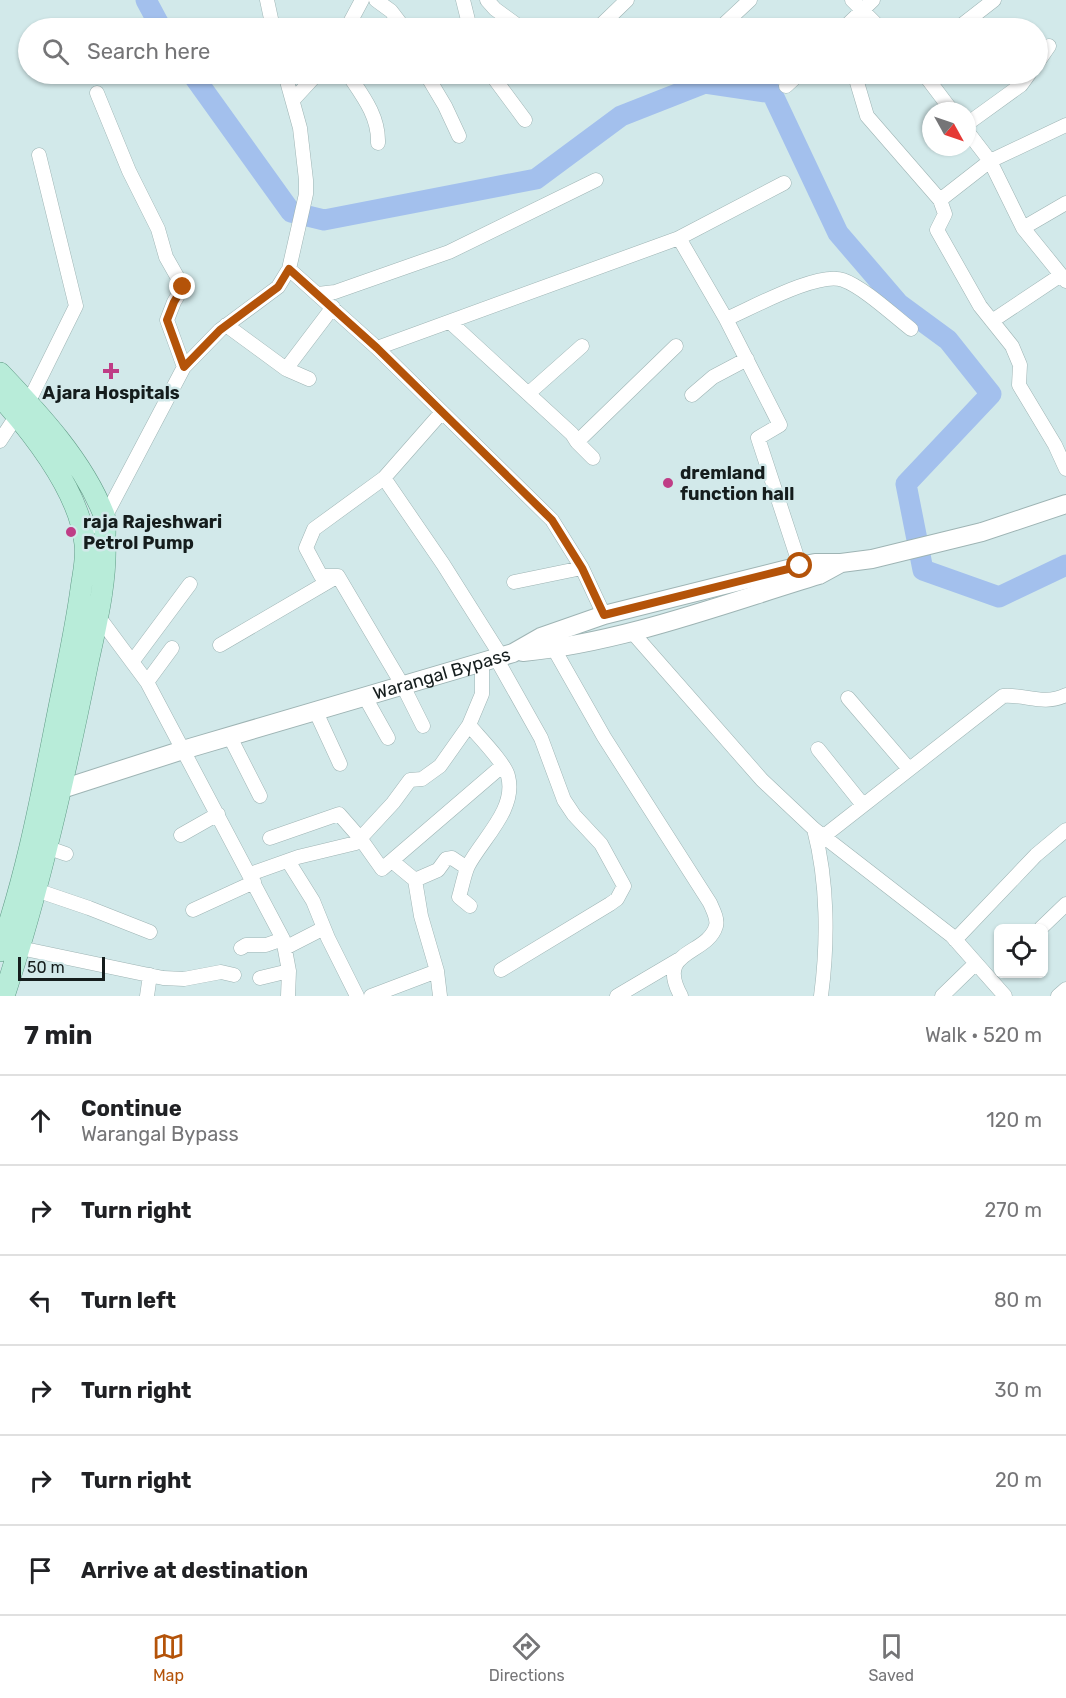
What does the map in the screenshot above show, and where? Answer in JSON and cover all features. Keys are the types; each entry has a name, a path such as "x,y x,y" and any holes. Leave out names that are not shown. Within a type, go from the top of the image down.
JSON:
{"main road":[{"path":"0,373 23,409 70,494 80,519 86,545 52,790 56,850 10,950"},
{"path":"0,396 23,409 82,472 105,517 105,575 98,616 52,790 20,887 4,996"},
{"path":"498,657 554,649 632,632 819,575 841,563 872,559 982,532 1066,504"},
{"name":"Warangal Bypass","path":"52,790 498,657 541,638 604,615 800,566 815,563 841,563"}],"street":[{"path":"267,0 271,18"},
{"path":"352,18 362,0"},
{"path":"376,0 396,18"},
{"path":"463,0 468,18"},
{"path":"487,0 509,18"},
{"path":"731,18 750,0"},
{"path":"852,0 869,18"},
{"path":"855,18 873,0"},
{"path":"971,18 994,0"},
{"path":"607,18 623,1"},
{"path":"83,533 105,517 184,367 226,325 278,287 289,269 306,194 304,161 288,84"},
{"path":"293,100 308,84"},
{"path":"354,84 376,122 379,131 378,143"},
{"path":"432,84 459,136"},
{"path":"498,84 525,120"},
{"path":"857,84 867,116 940,200 945,214 937,230 980,306 1012,346 1020,365 1019,385 1055,445 1066,470"},
{"path":"932,84 945,102"},
{"path":"976,117 1021,84"},
{"path":"97,93 129,171 158,229 166,257 183,287 167,320 184,367"},
{"path":"940,200 990,161 1066,125"},
{"path":"976,143 990,161 1023,228 1064,278 992,321"},
{"path":"0,441 23,409 76,306 39,155"},
{"path":"318,294 335,292 449,252 596,180"},
{"path":"377,348 679,238 784,183"},
{"path":"1023,228 1066,203"},
{"path":"679,238 726,320 780,425 758,438 800,566"},
{"path":"289,269 377,348 552,520 582,568 604,615"},
{"path":"726,320 812,282 831,277 845,281 856,288 911,328"},
{"path":"286,369 333,308"},
{"path":"450,322 529,393 572,434 593,458"},
{"path":"226,325 286,369 309,379"},
{"path":"529,393 582,346"},
{"path":"577,442 676,346"},
{"path":"692,395 713,378 747,359"},
{"path":"338,576 321,576 306,548 314,529 384,478 441,412"},
{"path":"384,478 443,564 498,657 541,738 564,800 574,815 601,844 624,886 617,899 610,904 501,970"},
{"path":"514,582 582,568"},
{"path":"220,645 338,576"},
{"path":"338,576 403,686 423,726"},
{"path":"132,662 190,584"},
{"path":"98,616 147,682 252,878 284,944 289,971 288,996"},
{"path":"632,632 762,780 819,833 955,940 976,963 994,975"},
{"path":"147,682 172,648"},
{"path":"554,649 604,737 710,903 716,925 709,937 678,960 617,996"},
{"path":"193,910 288,861 356,843 393,803 410,780 422,778 440,766 469,725 498,657"},
{"path":"819,833 863,805 1003,696 1014,695 1043,701 1054,700 1066,695"},
{"path":"365,697 388,738"},
{"path":"849,698 909,769"},
{"path":"315,712 340,764"},
{"path":"469,725 508,775 508,799 500,818 467,868 459,897 470,906"},
{"path":"230,737 260,796"},
{"path":"818,749 863,805"},
{"path":"270,838 339,814 382,869 502,766"},
{"path":"181,835 218,814"},
{"path":"955,940 1036,855 1066,830"},
{"path":"819,833 826,958 821,996"},
{"path":"415,880 438,870 446,859 452,858 467,868"},
{"path":"288,861 313,901 357,996"},
{"path":"392,861 415,880 421,916 437,971 440,996"},
{"path":"36,890 150,932"},
{"path":"1045,924 1066,904"},
{"path":"241,948 246,945 284,944 324,928"},
{"path":"10,950 164,978 184,979 221,972 234,975"},
{"path":"678,960 673,975 681,996"},
{"path":"942,996 976,963"},
{"path":"260,978 289,971"},
{"path":"371,996 437,971"},
{"path":"147,996 150,975"},
{"path":"996,978 1005,996"},
{"path":"1058,996 1066,989"}],"waterway":[{"path":"146,0 156,18"},
{"path":"199,84 291,212 324,220 536,179 621,116 702,84"},
{"path":"712,84 772,93 838,233 899,304 948,340 991,394 906,484 923,570 999,597 1066,565"}],"place":[{"name":"Ajara Hospitals","path":"111,371"},
{"name":"dremland function hall","path":"668,483"},
{"name":"raja Rajeshwari Petrol Pump","path":"71,532"}],"route":[{"path":"183,287 167,320 184,367 220,330 278,287 289,269 377,348 552,520 582,568 604,615 800,566"}]}
